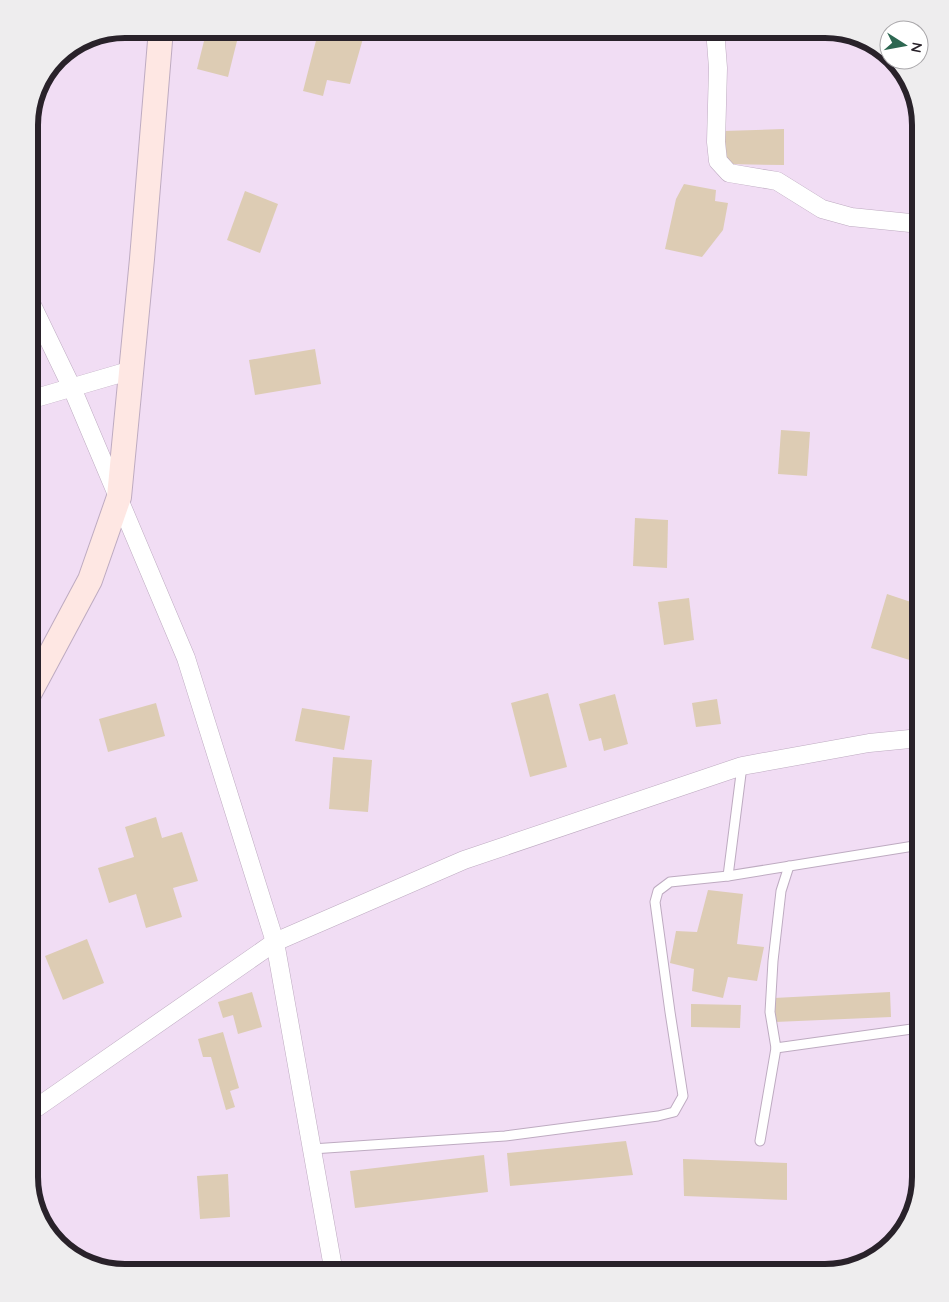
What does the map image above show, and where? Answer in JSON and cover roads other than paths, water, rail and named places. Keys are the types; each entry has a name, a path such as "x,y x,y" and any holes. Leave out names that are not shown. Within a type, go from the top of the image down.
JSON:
{"street":[{"path":"38,677 90,580 119,497 132,370 160,38"},
{"path":"716,38 718,68 716,142 718,161 729,173 777,181 822,209 829,211 851,217 912,223"},
{"path":"38,318 72,388 186,658 274,942 332,1264"},
{"path":"38,397 132,370"},
{"path":"38,1107 274,942 464,860 742,766 869,743 912,739"}],"lane":[{"path":"728,876 742,766"},
{"path":"312,1149 505,1136 658,1116 674,1112 683,1096 655,902 658,891 670,882 728,876 912,846"},
{"path":"760,1141 776,1048 770,1012 773,961 781,891 789,866"},
{"path":"776,1048 912,1026"}]}
